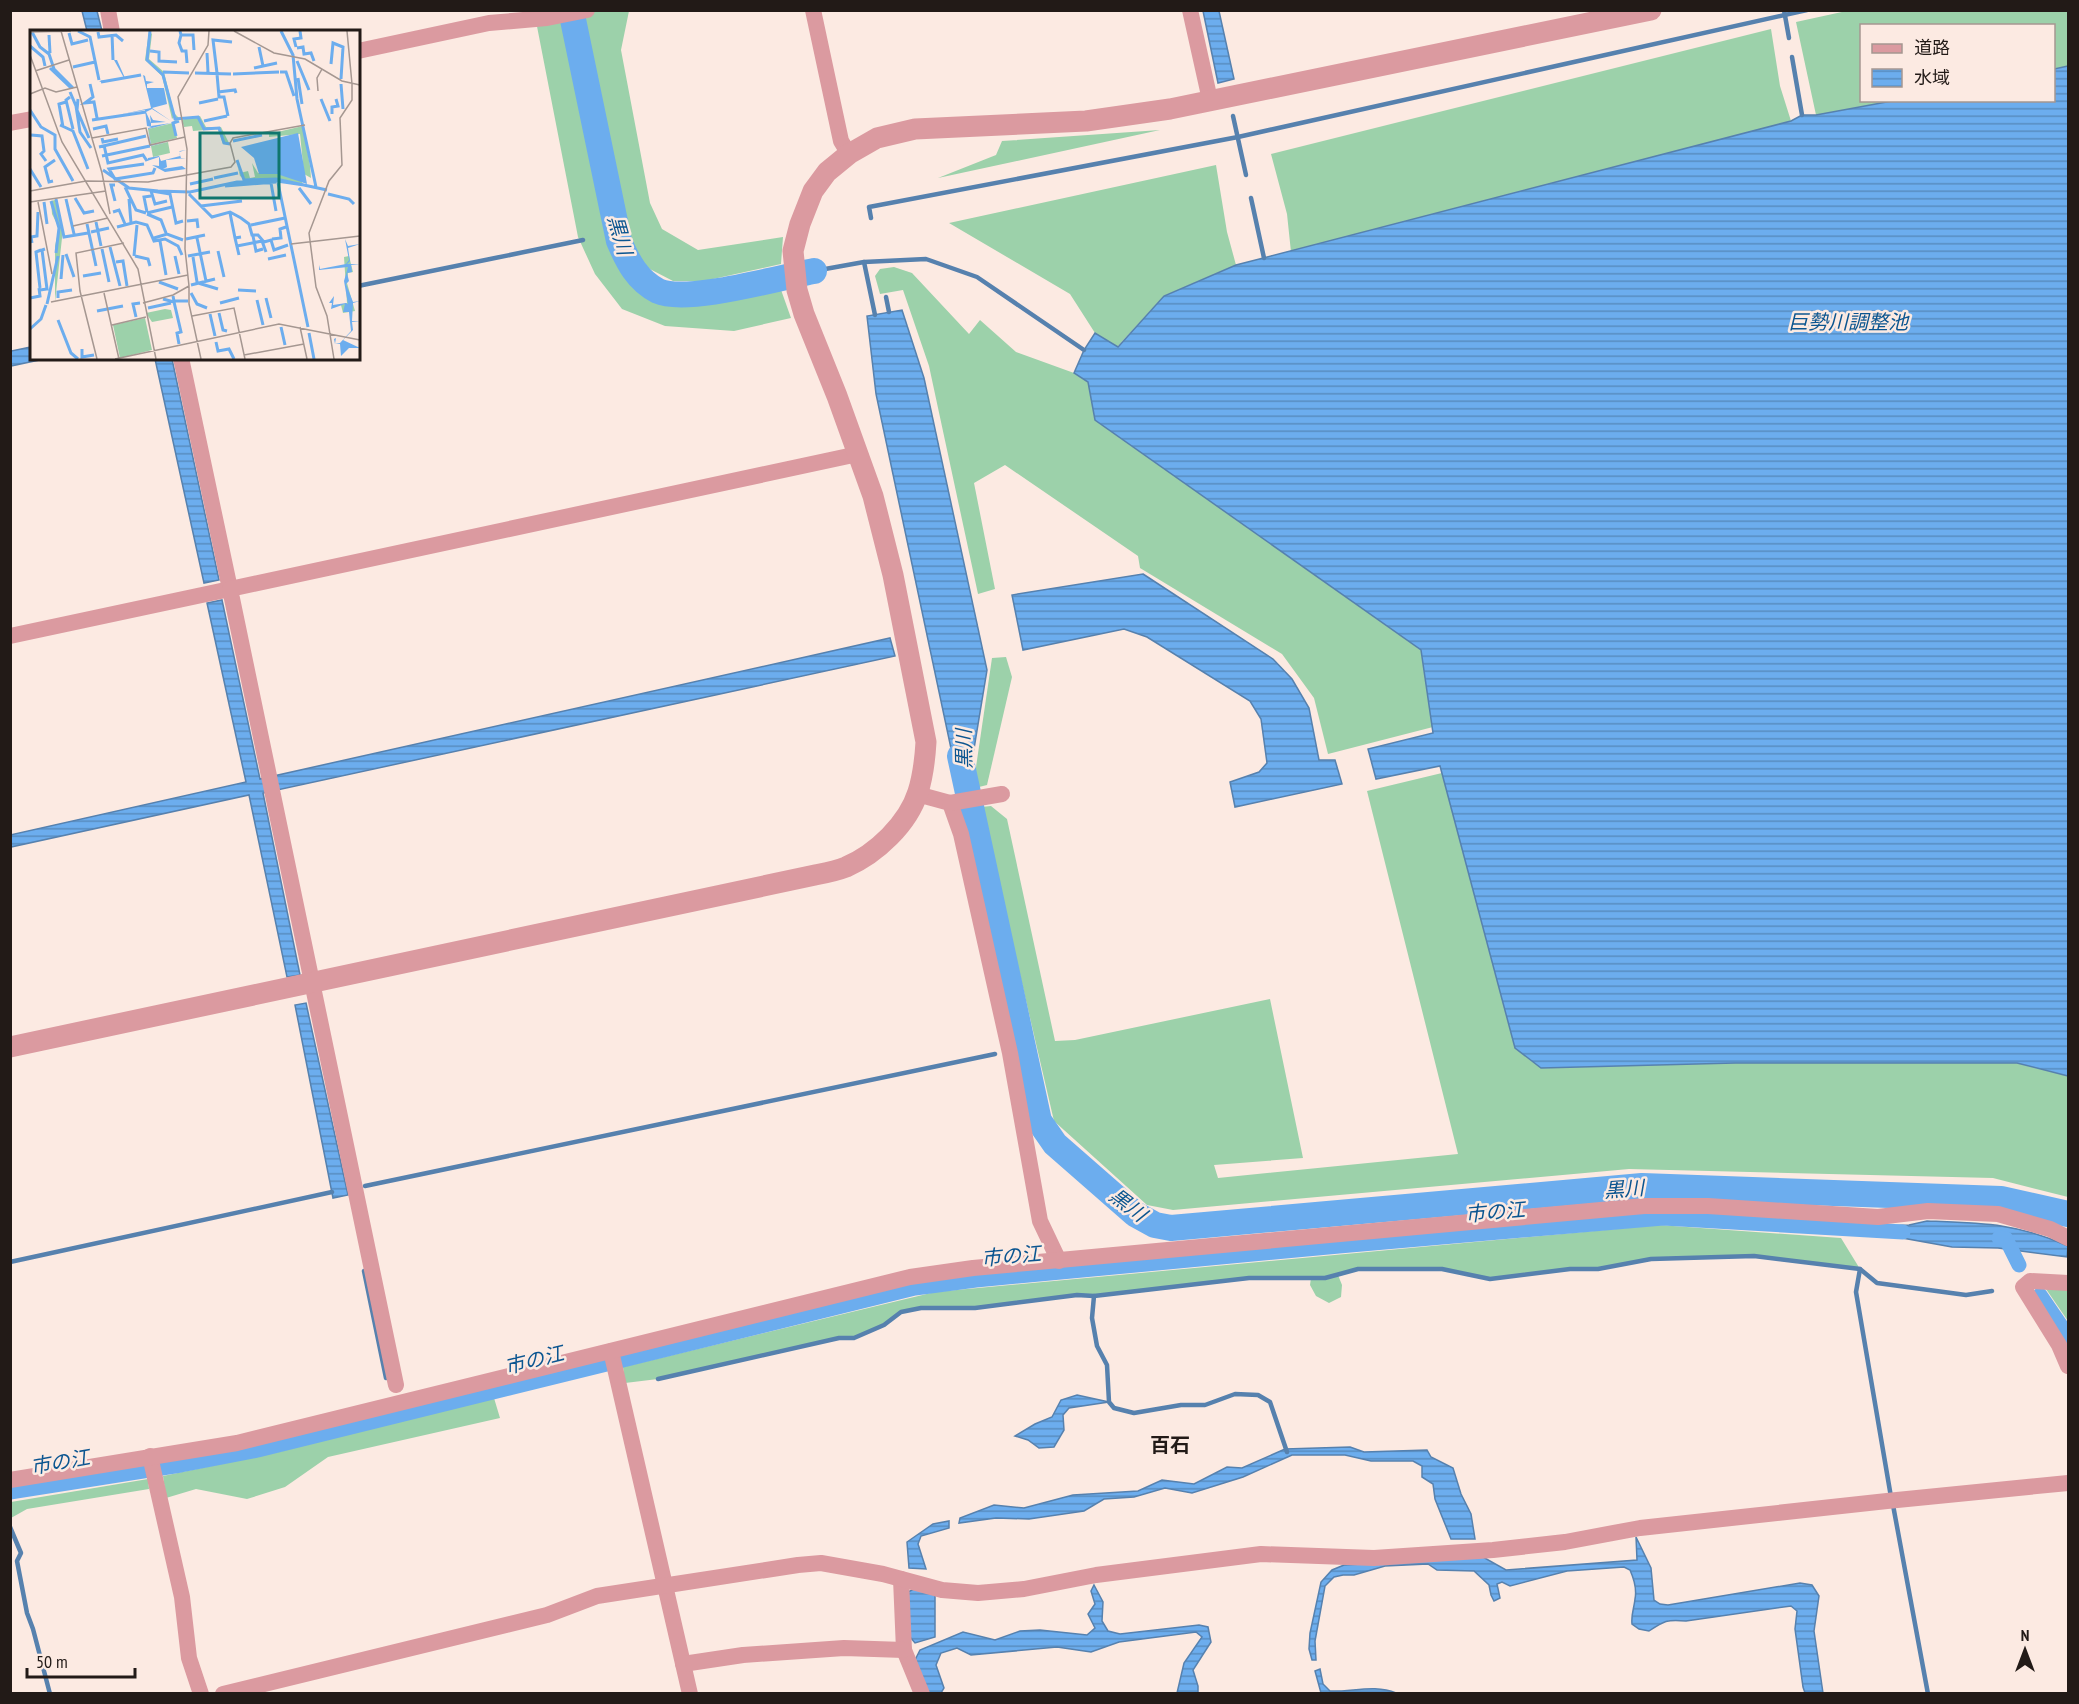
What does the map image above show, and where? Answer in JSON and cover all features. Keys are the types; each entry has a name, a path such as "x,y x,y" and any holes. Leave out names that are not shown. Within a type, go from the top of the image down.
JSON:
{"street":[{"path":"108,10 112,30"},
{"path":"360,51 489,23 547,18 587,10"},
{"path":"813,10 841,141 849,154"},
{"path":"1191,10 1210,100"},
{"path":"10,1047 711,898 845,867 868,855 888,837 901,823 917,794 924,765 926,742 892,575 873,496 804,314 797,290 794,250 800,224 813,191 827,172 849,154 877,138 915,129 1086,121 1170,109 1651,10"},
{"path":"10,123 30,119"},
{"path":"181,360 396,1385"},
{"path":"10,636 858,454"},
{"path":"917,794 950,803 1002,794"},
{"path":"950,803 961,834 1010,1053 1040,1221 1059,1261"},
{"path":"10,1480 237,1443 910,1277 973,1268 1644,1206 1708,1206 1878,1216 1928,1211 1998,1214 2050,1229 2068,1238"},
{"path":"2068,1282 2030,1281 2023,1287 2060,1346 2068,1366"},
{"path":"610,1351 690,1694"},
{"path":"150,1456 182,1597 189,1658 201,1694"},
{"path":"223,1694 548,1615 597,1596 798,1565 821,1563 883,1574 942,1590 978,1593 1024,1589 1096,1575 1261,1554 1374,1558 1493,1550 1565,1542 1640,1528 2068,1483"},
{"path":"901,1579 904,1650 922,1694"},
{"path":"683,1664 743,1655 844,1648 904,1650"}],"green space":[{"path":"1851,10 2068,11 2068,66 2055,69 2055,24 1860,24 1860,102 1887,102 1816,115 1796,22"},
{"path":"534,11 562,11 610,248 639,287 669,299 700,301 780,287 791,318 734,331 665,326 622,309 595,274 578,237"},
{"path":"578,11 629,11 621,50 650,203 662,229 698,250 783,237 781,264 704,281 673,281 644,266 624,233"},
{"path":"1771,29 1780,86 1791,121 1291,252 1287,214 1271,154"},
{"path":"1160,130 938,178 996,155 1002,141"},
{"path":"1216,165 1227,232 1236,265 1164,296 1117,347 1095,333 1070,294 949,223"},
{"path":"894,267 912,273 969,334 980,320 1016,352 1074,373 1088,382 1095,420 1421,650 1433,727 1328,754 1314,698 1282,654 1140,568 1138,556 1005,465 974,483 995,589 978,594 929,366 903,290 880,294 875,276 880,269"},
{"path":"1006,657 1012,677 987,785 979,787 975,774 992,658"},
{"path":"1442,773 1515,1048 1541,1068 1735,1063 2017,1063 2068,1076 2068,1197 1993,1178 1629,1169 1173,1210 1147,1205 1054,1121 981,807 991,806 1007,819 1055,1041 1075,1040 1270,999 1303,1158 1214,1165 1218,1178 1458,1154 1367,791"},
{"path":"1659,1225 1841,1238 1860,1269 1754,1256 1651,1259 1598,1269 1570,1269 1490,1279 1442,1269 1358,1269 1338,1275 1342,1285 1341,1297 1329,1303 1316,1296 1310,1285 1311,1278 1249,1278 1094,1296 1077,1295 975,1308 921,1308 901,1312 884,1325 854,1338 839,1338 658,1379 625,1383 623,1367 935,1292"},
{"path":"2046,1289 2068,1289 2068,1321"},
{"path":"494,1398 500,1418 328,1457 285,1487 247,1499 196,1489 166,1498 163,1476 274,1453"},
{"path":"148,1479 149,1489 27,1509 11,1518 11,1502"}],"water":[{"path":"82,11 97,11 102,30 87,30"},
{"path":"1203,11 1219,11 1234,79 1218,83"},
{"name":"巨勢川調整池","path":"2068,66 2068,1076 2017,1063 1735,1063 1541,1068 1515,1048 1440,766 1376,779 1368,749 1433,733 1421,650 1095,420 1088,382 1074,373 1084,350 1095,333 1118,347 1164,296 1236,265 1791,121 1802,115 1816,115 1887,102 2055,102 2055,69"},
{"path":"902,310 924,378 987,670 970,773 972,785 960,791 876,394 867,316"},
{"path":"30,347 30,360 39,360 11,366 11,351"},
{"path":"155,360 172,360 219,580 204,583"},
{"path":"1143,574 1273,659 1292,679 1309,708 1319,760 1335,760 1342,784 1235,807 1230,782 1259,772 1267,763 1261,719 1250,701 1147,637 1124,629 1023,650 1012,595"},
{"path":"222,600 260,779 890,638 895,656 263,793 300,975 287,977 249,795 11,847 10,835 246,782 207,603"},
{"path":"306,1003 348,1195 333,1198 295,1005"},
{"path":"1927,1221 1982,1224 2032,1233 2068,1246 2067,1257 1998,1248 1952,1247 1886,1235 1885,1226 1909,1225"},
{"path":"1077,1395 1109,1402 1069,1408 1063,1415 1064,1430 1054,1447 1039,1448 1028,1440 1015,1436 1052,1417 1061,1400"},
{"path":"1350,1447 1364,1452 1427,1450 1431,1457 1453,1468 1461,1494 1471,1514 1475,1539 1451,1539 1435,1499 1433,1484 1422,1477 1422,1466 1413,1461 1371,1461 1345,1455 1292,1455 1243,1477 1192,1493 1165,1488 1134,1497 1104,1499 1084,1511 1029,1519 996,1518 959,1523 960,1518 994,1505 1024,1508 1073,1495 1138,1491 1162,1480 1194,1484 1227,1467 1242,1468 1285,1449"},
{"path":"949,1521 949,1528 921,1536 918,1544 926,1569 909,1568 907,1542 933,1524"},
{"path":"1636,1537 1651,1568 1654,1600 1660,1604 1668,1605 1800,1583 1812,1585 1819,1596 1814,1631 1823,1693 1805,1693 1795,1629 1797,1611 1791,1606 1686,1621 1670,1621 1649,1631 1639,1629 1632,1624 1636,1595 1635,1584 1630,1570 1624,1567 1567,1571 1510,1586 1502,1582 1497,1584 1500,1598 1494,1601 1489,1585 1474,1571 1437,1570 1428,1564 1385,1566 1354,1575 1334,1577 1325,1586 1315,1641 1316,1660 1312,1660 1309,1649 1310,1633 1321,1582 1332,1570 1344,1565 1483,1557 1506,1570 1637,1560"},
{"path":"1094,1585 1103,1602 1102,1621 1108,1631 1120,1634 1199,1625 1208,1627 1211,1642 1193,1670 1198,1693 1177,1693 1184,1663 1202,1637 1196,1632 1119,1642 1091,1652 1057,1647 971,1655 957,1648 941,1653 936,1665 944,1688 941,1693 929,1693 914,1662 920,1650 963,1632 995,1640 1020,1631 1040,1630 1087,1635 1095,1628 1088,1614 1095,1604 1091,1591"},
{"path":"916,1588 935,1595 935,1637 915,1643 910,1637 908,1592"},
{"path":"1320,1669 1323,1684 1330,1691 1380,1689 1396,1693 1321,1693 1315,1671"}],"waterway":[{"name":"黒川","path":"571,10 619,241 630,263 644,282 658,291 690,294 734,288 814,271"},
{"path":"1784,10 1789,38"},
{"path":"871,218 869,207 1238,137 1807,10"},
{"path":"1792,57 1802,115"},
{"path":"1233,116 1246,175"},
{"path":"1251,198 1264,258"},
{"path":"360,286 583,240"},
{"path":"864,262 926,259 977,277 1084,350"},
{"path":"814,271 864,262 875,315"},
{"path":"886,297 889,312"},
{"name":"黒川","path":"960,756 1039,1121 1055,1144 1135,1214 1155,1225 1171,1228 1642,1186 2001,1199 2068,1214"},
{"path":"365,1186 995,1054"},
{"path":"10,1262 332,1192"},
{"name":"市の江","path":"10,1492 181,1465 258,1450 915,1288 976,1280 1339,1246 1663,1218 1903,1232"},
{"name":"市の江","path":"1999,1238 2006,1239 2019,1265"},
{"path":"658,1379 839,1338 854,1338 884,1325 901,1312 921,1308 975,1308 1077,1295 1094,1296 1249,1278 1325,1278 1358,1269 1442,1269 1490,1279 1570,1269 1598,1269 1651,1259 1754,1256 1860,1269 1877,1283 1966,1295 1992,1291"},
{"path":"1860,1269 1856,1292 1891,1497"},
{"path":"364,1271 386,1378"},
{"name":"市の江","path":"2040,1295 2068,1336"},
{"path":"1094,1296 1092,1318 1097,1346 1107,1365 1109,1402 1114,1408 1134,1413 1181,1405 1205,1405 1235,1394 1258,1395 1270,1402 1287,1452"},
{"path":"1893,1505 1928,1694"},
{"path":"10,1527 21,1553 17,1561 27,1613 50,1694"}],"district":[{"name":"百石","path":"1170,1445"}]}
